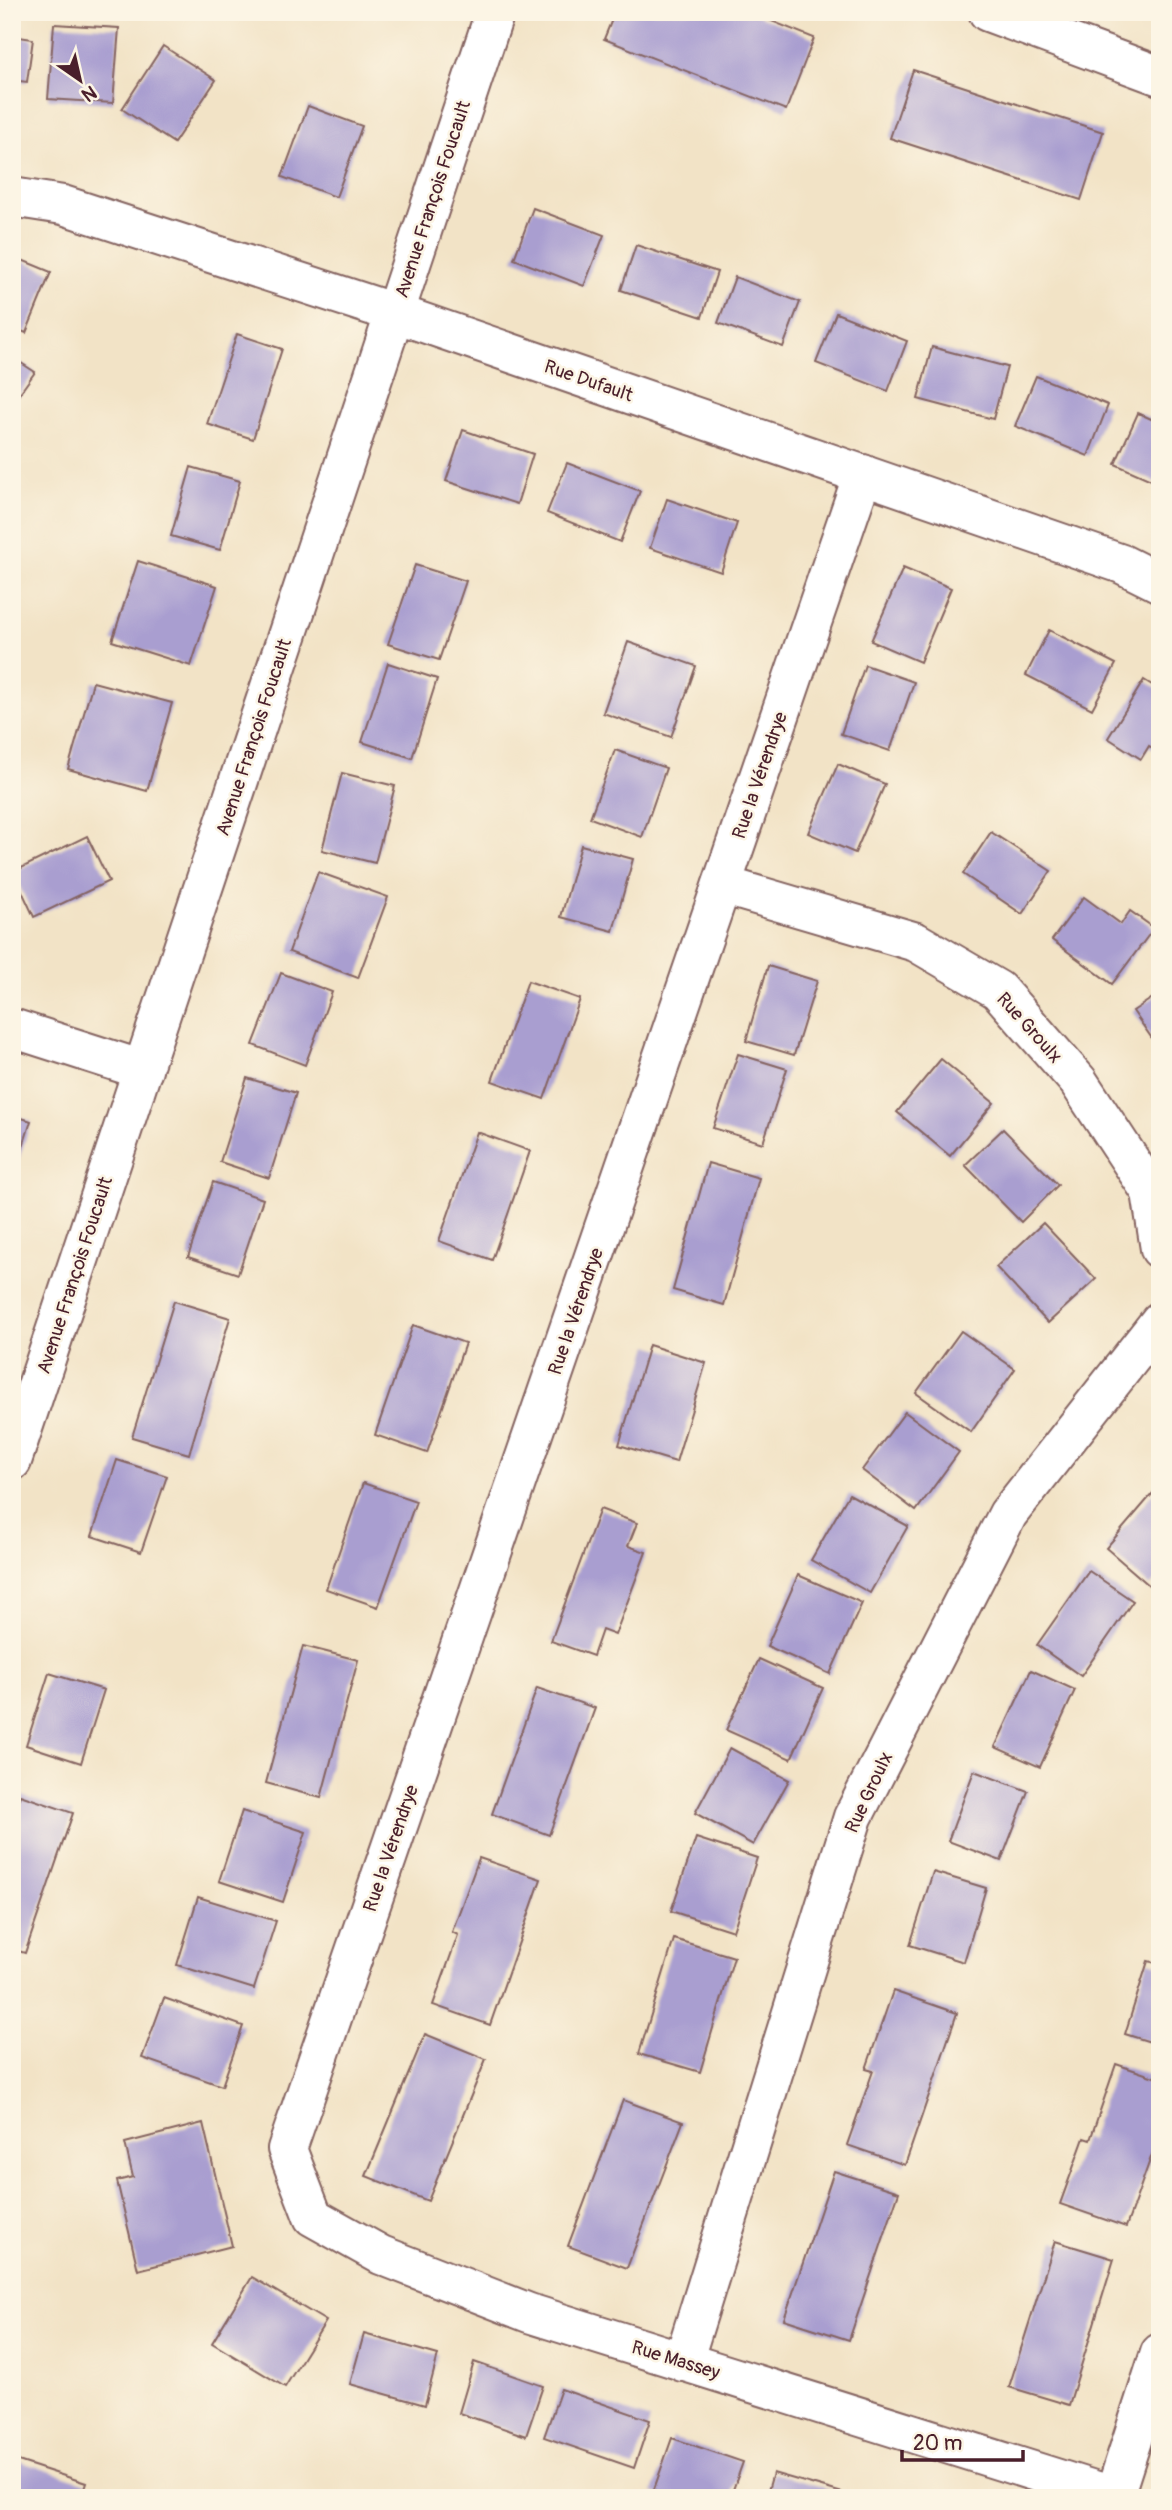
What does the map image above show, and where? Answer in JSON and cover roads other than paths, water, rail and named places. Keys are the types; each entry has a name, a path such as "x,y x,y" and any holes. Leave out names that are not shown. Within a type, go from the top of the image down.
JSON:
{"street":[{"name":"Avenue François Foucault","path":"12,1461 495,12"},
{"path":"988,12 1160,76"},
{"name":"Rue Dufault","path":"12,197 63,205 395,313 1122,564 1160,583"},
{"name":"Rue la Vérendrye","path":"287,2149 863,474"},
{"name":"Rue Groulx","path":"722,885 916,942 998,990 1078,1081 1151,1192 1160,1249"},
{"path":"12,1028 143,1070"},
{"name":"Rue Groulx","path":"683,2362 853,1817 1008,1514 1160,1321"},
{"name":"Rue Massey","path":"287,2149 313,2217 381,2255 529,2313 1117,2497"},
{"path":"1117,2497 1160,2353"}]}
